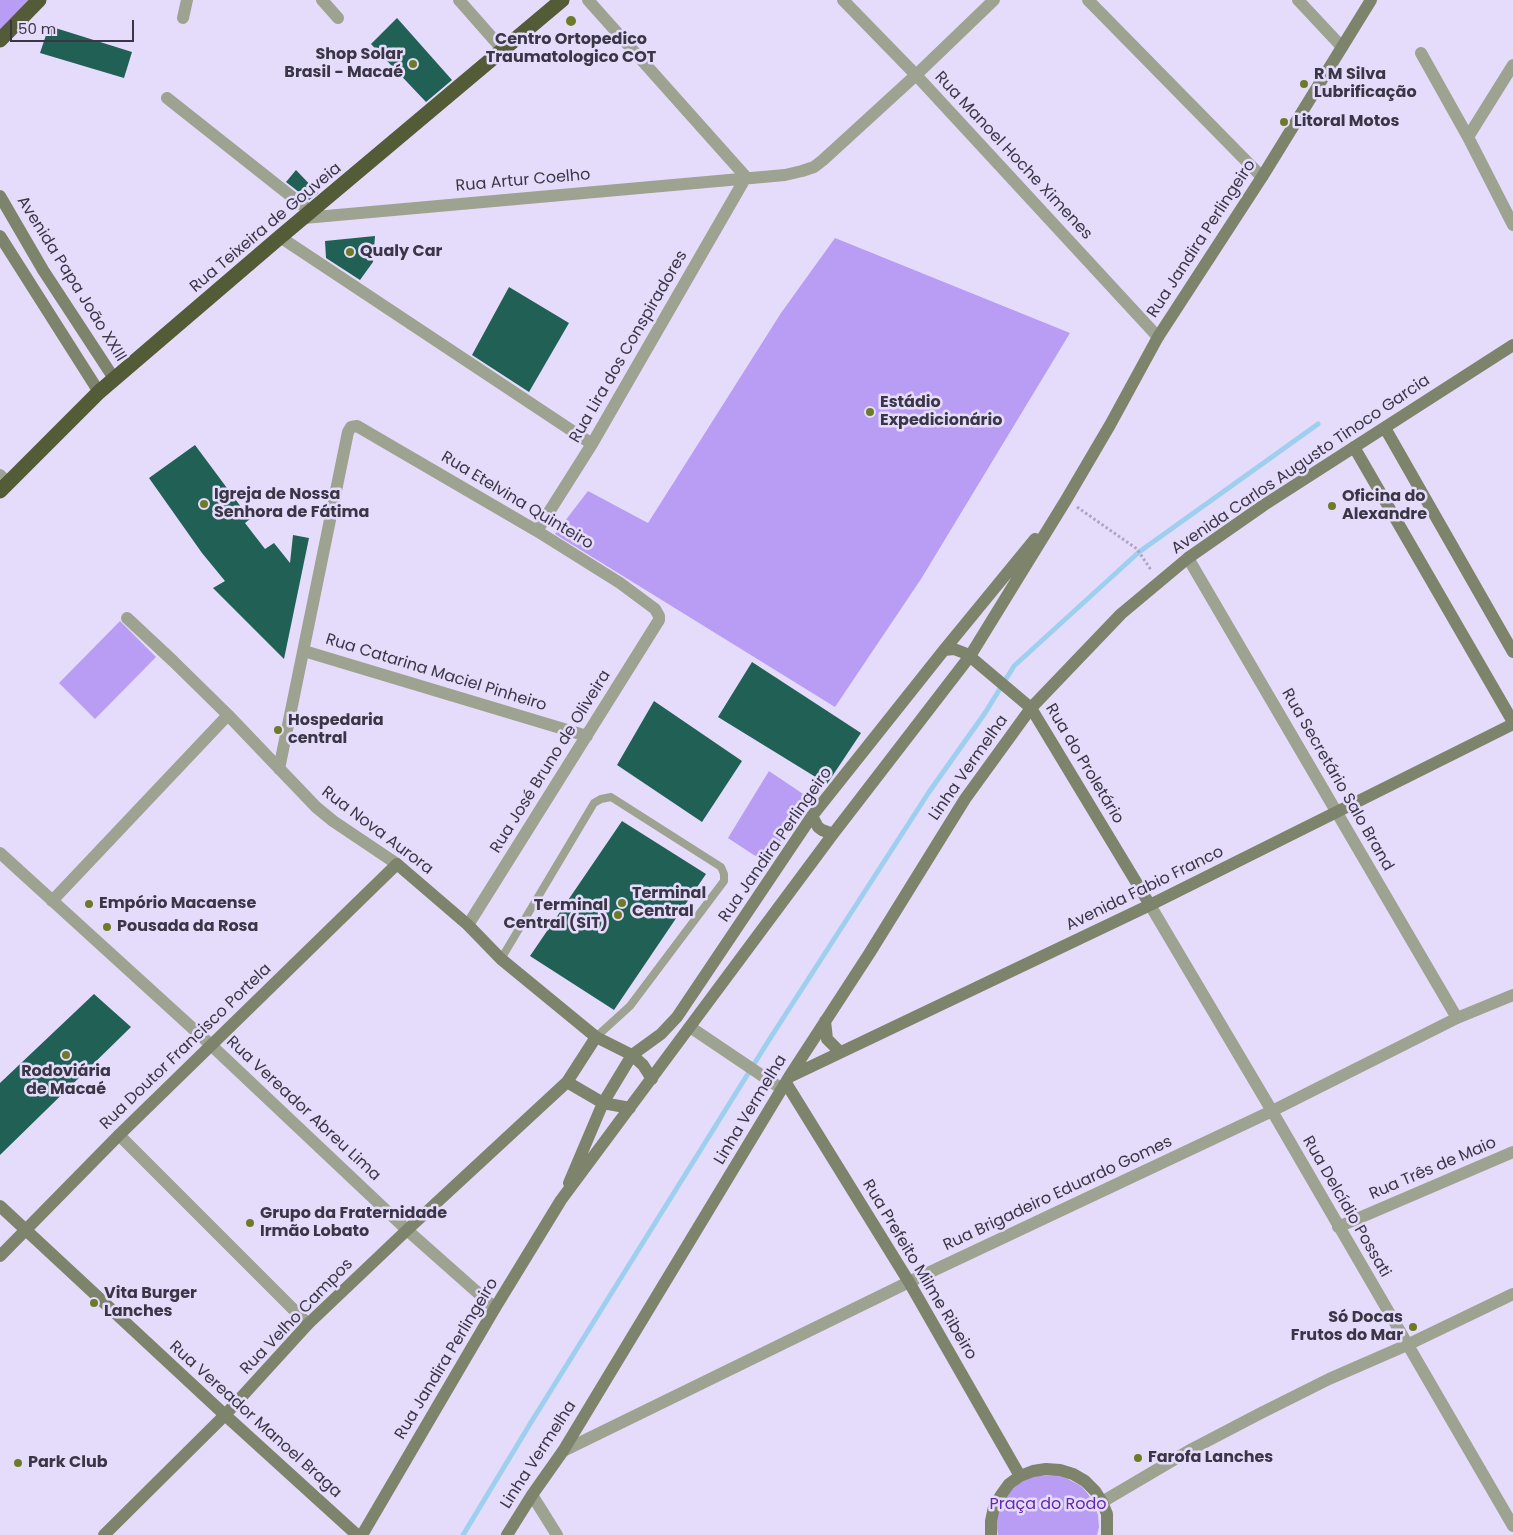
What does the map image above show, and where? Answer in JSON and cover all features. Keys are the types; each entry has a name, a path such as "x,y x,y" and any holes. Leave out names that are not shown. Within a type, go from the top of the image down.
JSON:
{"highway":[{"path":"0,40 39,0"},
{"name":"Rua Teixeira de Gouveia","path":"3,483 99,392 562,0"}],"main road":[{"name":"Rua Jandira Perlingeiro","path":"362,1535 495,1308 562,1200 833,834 970,656 1066,500 1158,337 1262,177 1342,47 1363,6 1371,0"},
{"name":"Avenida Papa João XXIII","path":"0,196 43,270 115,380"},
{"path":"0,236 99,392"},
{"path":"28,282 43,270"},
{"name":"Avenida Carlos Augusto Tinoco Garcia","path":"1028,705 1121,614 1188,558 1264,505 1513,345"},
{"path":"1385,428 1513,652"},
{"path":"1354,447 1513,723"},
{"name":"Rua Jandira Perlingeiro","path":"562,1200 603,1103 632,1055 661,1034 677,1017 812,816 1066,500"},
{"path":"944,650 961,650 970,656"},
{"name":"Rua do Proletário","path":"970,656 1028,705 1150,905"},
{"name":"Linha Vermelha","path":"507,1535 563,1451 786,1083 965,799 1028,705"},
{"name":"Avenida Fabio Franco","path":"786,1083 840,1052 1150,905 1513,723"},
{"path":"812,816 818,827 833,834"},
{"name":"Rua Nova Aurora","path":"397,864 468,925 501,959 596,1037 632,1055"},
{"name":"Rua Doutor Francisco Portela","path":"0,1256 211,1045 397,864"},
{"path":"825,1021 828,1040 840,1052"},
{"name":"Rua Velho Campos","path":"104,1535 225,1415 308,1324 567,1082 596,1037"},
{"path":"632,1055 643,1064 652,1078"},
{"path":"567,1082 603,1103 630,1108"},
{"name":"Rua Prefeito Milme Ribeiro","path":"786,1083 909,1282 1020,1476"},
{"name":"Rua Vereador Manoel Braga","path":"0,1206 357,1535"},
{"path":"991,1535 994,1507 1000,1495 1009,1484 1020,1476 1046,1469 1060,1470 1073,1474 1085,1481 1095,1491 1107,1514 1108,1535"}],"street":[{"path":"183,18 188,0"},
{"path":"322,0 338,18"},
{"path":"459,0 503,50"},
{"path":"588,0 746,177"},
{"name":"Rua Manoel Hoche Ximenes","path":"843,0 916,75 1158,337"},
{"name":"Rua Artur Coelho","path":"307,215 785,175 802,171 823,160 994,0"},
{"path":"1088,0 1262,177"},
{"path":"1298,0 1342,47"},
{"path":"1421,53 1468,137 1513,225"},
{"path":"1468,137 1513,65"},
{"path":"167,98 307,215"},
{"name":"Rua Lira dos Conspiradores","path":"537,531 592,444 746,177"},
{"path":"280,237 592,444"},
{"name":"Rua Etelvina Quinteiro","path":"304,651 348,432 351,427 357,426 537,531 620,583 655,609 659,616"},
{"name":"Rua Secretário Salo Brand","path":"1188,558 1457,1018"},
{"name":"Rua José Bruno de Oliveira","path":"468,925 588,736 659,620 659,616"},
{"name":"Rua Nova Aurora","path":"127,618 228,715 322,812 397,864"},
{"path":"279,769 304,651"},
{"name":"Rua Catarina Maciel Pinheiro","path":"304,651 588,736"},
{"path":"52,901 228,715"},
{"name":"Rua Vereador Abreu Lima","path":"0,853 211,1045 407,1230 495,1308"},
{"name":"Rua Delcídio Possati","path":"1150,905 1513,1526"},
{"name":"Rua Brigadeiro Eduardo Gomes","path":"563,1451 909,1282 1272,1111 1457,1018 1513,995"},
{"path":"690,1027 760,1075 786,1083"},
{"path":"119,1136 308,1324"},
{"name":"Rua Três de Maio","path":"1338,1227 1513,1152"},
{"path":"1102,1502 1192,1449 1328,1379 1407,1345 1513,1294"},
{"path":"532,1495 557,1535"}],"lane":[{"path":"501,959 594,803 601,799 611,797 720,867 724,874 724,880 630,1006 596,1037"}],"path":[{"path":"1066,500 1127,542 1137,550 1145,561"}],"green space":[{"path":"0,0 31,0 0,31"},
{"name":"Estádio Expedicionário","path":"835,238 1070,333 921,579 835,707 555,534 588,491 648,523 781,313"},
{"path":"120,621 156,657 95,719 59,683"},
{"path":"769,771 809,798 766,863 728,838"},
{"name":"Praça do Rodo","path":"1056,1475 1081,1486 1088,1494 1098,1515 1099,1527 1097,1535 998,1535 996,1522 998,1513 1010,1491 1022,1481 1033,1476"}],"building":[{"name":"Shop Solar Brasil - Macaé","path":"397,18 452,80 426,102 371,44"},
{"path":"49,26 132,52 124,78 40,53"},
{"path":"296,170 318,193 309,200 286,182"},
{"name":"Qualy Car","path":"375,236 373,262 360,280 326,258 325,241"},
{"path":"509,287 569,323 529,392 472,355"},
{"path":"195,445 250,519 245,523 265,549 274,543 290,563 293,535 309,538 284,659 213,588 225,581 202,553 149,478"},
{"path":"752,662 861,733 827,784 718,717"},
{"path":"654,701 742,761 702,822 617,765"},
{"name":"Terminal Central (SIT)","path":"622,821 706,874 614,1010 530,956"},
{"name":"Rodoviária de Macaé","path":"94,994 131,1027 0,1155 0,1083"}],"waterway":[{"path":"463,1535 769,1040 929,792 985,713 1014,666 1139,552 1318,424"}],"place":[{"name":"Centro Ortopedico Traumatologico COT","path":"571,21"},
{"name":"Shop Solar Brasil - Macaé","path":"413,64"},
{"name":"R M Silva Lubrificação","path":"1304,84"},
{"name":"Litoral Motos","path":"1284,122"},
{"name":"Qualy Car","path":"350,252"},
{"name":"Estádio Expedicionário","path":"870,412"},
{"name":"Igreja de Nossa Senhora de Fátima","path":"204,504"},
{"name":"Oficina do Alexandre","path":"1332,506"},
{"name":"Hospedaria central","path":"278,730"},
{"name":"Terminal Central","path":"622,903"},
{"name":"Empório Macaense","path":"89,904"},
{"name":"Terminal Central (SIT)","path":"618,915"},
{"name":"Pousada da Rosa","path":"107,927"},
{"name":"Rodoviária de Macaé","path":"66,1055"},
{"name":"Grupo da Fraternidade Irmão Lobato","path":"250,1223"},
{"name":"Vita Burger Lanches","path":"94,1303"},
{"name":"Só Docas Frutos do Mar","path":"1413,1327"},
{"name":"Farofa Lanches","path":"1138,1458"},
{"name":"Park Club","path":"18,1463"}]}
